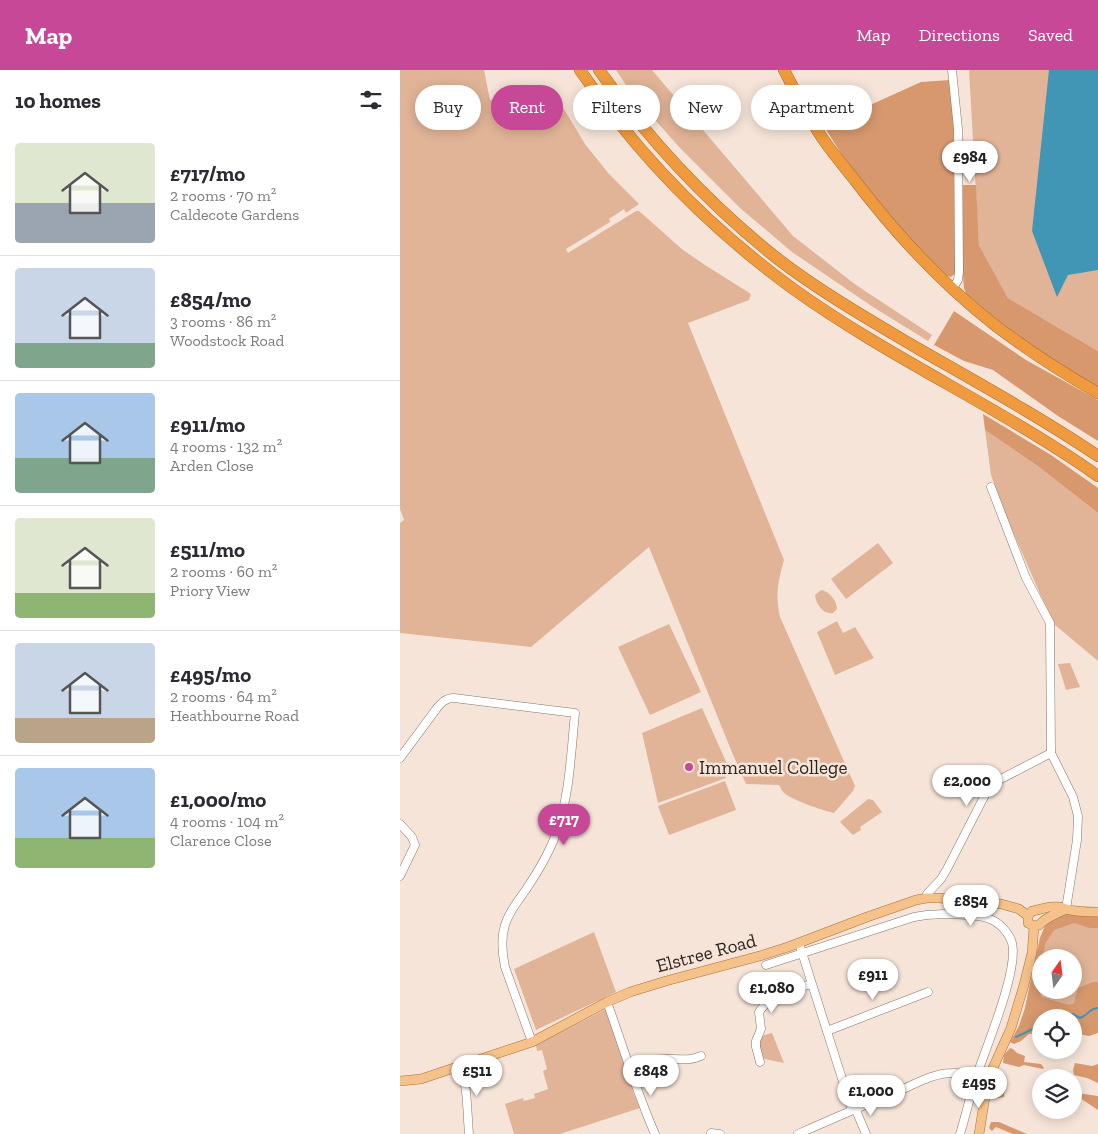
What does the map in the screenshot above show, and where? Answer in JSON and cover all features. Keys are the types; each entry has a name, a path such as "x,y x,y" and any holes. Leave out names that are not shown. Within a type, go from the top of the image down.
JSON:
{"highway":[{"path":"580,70 622,127 667,179 715,225 766,268 793,289 850,326 1032,432 1098,476"},
{"path":"598,70 634,117 678,168 726,214 775,256 858,313 1040,419 1098,456"},
{"path":"784,70 820,134 898,234 927,264 997,326 1034,354 1098,393"}],"main road":[{"name":"Elstree Road","path":"400,1081 421,1080 532,1042 608,1002 646,986 763,956 916,900 939,898 1001,904 1018,909 1028,916"},
{"path":"1066,909 1048,917 1039,925 1034,926 1028,923 1028,916 1032,911 1050,907 1060,906 1066,909 1098,912"},
{"path":"1037,911 1042,914 1042,921"},
{"path":"979,1134 989,1081 1011,1028 1024,986 1032,953 1034,926"}],"street":[{"path":"952,70 958,129 959,272 958,280 952,288"},
{"path":"991,488 1026,578 1050,623 1051,753 1073,797 1078,816 1077,840 1066,909"},
{"path":"400,758 436,708 448,698 575,713 566,803 558,831 545,860 510,914 505,925 503,937 502,954 505,967 532,1042"},
{"path":"927,898 927,894 941,879 947,869 987,790 992,784 1051,753"},
{"path":"400,824 412,837 415,845 400,876"},
{"path":"766,964 914,917 926,915 981,916 998,923 1004,928 1012,944 1010,975 976,1078 960,1134"},
{"path":"798,943 853,1109 866,1134"},
{"path":"760,1062 756,1042 761,1029 759,1012 761,1008 779,994 811,984"},
{"path":"827,1031 928,992"},
{"path":"608,1002 637,1092 655,1134"},
{"path":"630,1067 650,1061 664,1059 689,1060 701,1056"},
{"path":"460,1066 465,1084 469,1134"},
{"path":"798,1134 853,1109 945,1073 962,1074 989,1081"},
{"path":"711,1133 720,1134"}],"shaded area":[{"path":"400,70 484,70 491,100 491,130 563,130 563,108 573,124 573,130 577,130 585,144 609,174 639,204 626,213 624,209 609,219 610,222 566,249 568,253 636,211 639,211 683,250 751,294 749,300 688,323 784,560 778,588 780,617 855,786 853,791 834,813 792,798 783,792 779,785 746,784 649,547 531,647 400,633 400,523 404,520 400,509"},
{"path":"616,70 652,70 670,91 670,130 703,130 793,236 856,285 932,335 928,341 873,307 792,252 740,208 660,126 660,85 626,85"},
{"path":"969,70 1098,70 1098,351 1008,298 979,245"},
{"path":"950,80 955,130 955,274 951,277 943,275 885,213 842,155 826,130 872,130 872,104 921,82"},
{"path":"961,185 976,185 979,245 1008,298 1098,351 1098,389 1038,351 966,294 963,276"},
{"path":"954,311 1026,360 1098,400 1098,441 1058,416 993,370 964,361 934,345"},
{"path":"983,414 1051,455 1098,488 1098,513 1039,467 985,430"},
{"path":"985,430 1039,467 1098,513 1098,661 1055,625 1006,516 991,475"},
{"path":"878,543 893,563 846,599 831,579"},
{"path":"821,590 830,594 834,600 837,609 833,613 824,611 817,602 815,595"},
{"path":"837,621 843,633 855,627 874,658 835,675 817,632"},
{"path":"669,624 701,692 650,715 618,647"},
{"path":"1070,663 1080,687 1066,690 1058,664"},
{"path":"702,708 728,766 724,771 726,778 658,803 642,733"},
{"path":"725,781 736,810 669,835 658,806"},
{"path":"868,799 873,800 882,812 860,827 861,830 853,835 840,822"},
{"path":"1068,913 1098,916 1098,928 1090,928 1074,923 1054,930 1045,944 1044,949 1038,949 1045,926 1055,917"},
{"path":"1098,916 1098,1024 1082,1020 1082,1009 1025,1008 1032,975 1032,999 1082,999 1082,949 1038,949 1045,926"},
{"path":"594,932 616,992 536,1030 514,969"},
{"path":"1032,975 1032,999 1048,999 1069,1005 1074,1003 1075,999 1082,999 1082,986 1098,982 1098,1033 1089,1036 1082,1035 1082,1009 1032,1009 1032,1034 1014,1044 1010,1042 1019,1026"},
{"path":"606,1009 640,1108 560,1134 514,1134 505,1104 523,1098 524,1101 535,1098 534,1094 548,1089 543,1071 547,1069 542,1050 537,1051 536,1045"},
{"path":"772,1033 784,1063 762,1057 758,1042 761,1036"},
{"path":"1010,1048 1025,1056 1024,1062 1041,1064 1044,1068 1024,1065 1019,1067 1003,1063 1004,1055"},
{"path":"1075,1063 1092,1066 1098,1064 1098,1083 1082,1077 1082,1069 1073,1069"},
{"path":"996,1083 1005,1086 1004,1097 997,1098 992,1095 993,1086"},
{"path":"1082,1094 1098,1096 1098,1110 1082,1099"},
{"path":"991,1122 999,1122 1027,1134 1013,1134 996,1127 992,1131 989,1128"}],"water":[{"path":"1049,70 1098,70 1098,270 1068,275 1057,297 1032,231"}],"waterway":[{"path":"1082,1017 1098,1008"},
{"path":"1016,1037 1032,1029"}],"place":[{"name":"Immanuel College","path":"689,767"}]}
